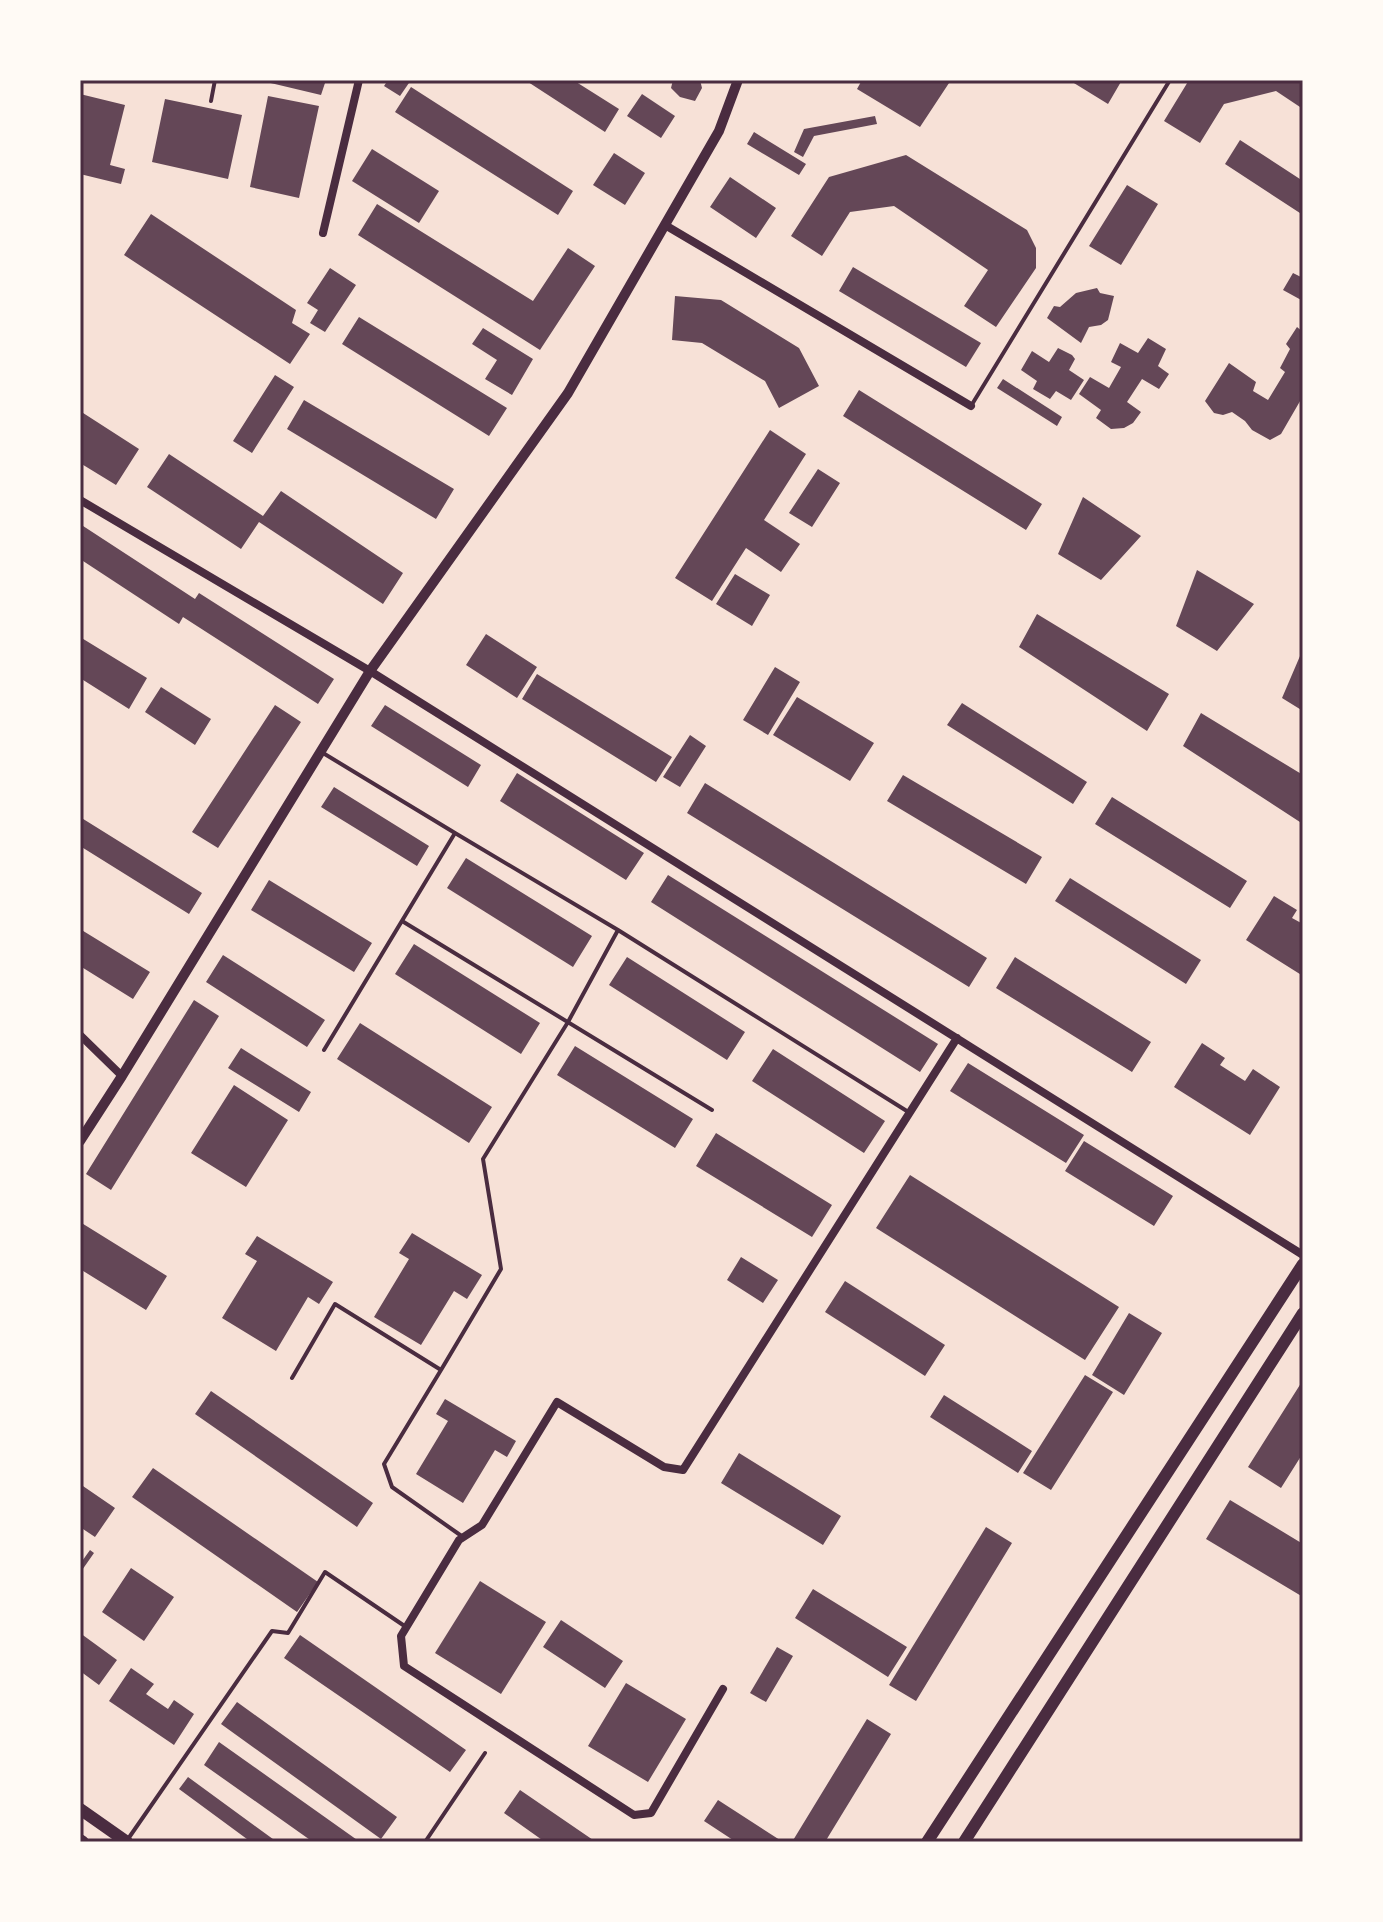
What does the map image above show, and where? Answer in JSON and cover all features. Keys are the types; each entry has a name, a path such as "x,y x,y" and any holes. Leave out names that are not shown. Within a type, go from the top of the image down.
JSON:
{"main road":[{"path":"927,1842 1303,1264"},
{"path":"964,1842 1303,1313"},
{"path":"80,1809 126,1842"}],"street":[{"path":"323,233 359,80"},
{"path":"80,1141 370,671 568,393 719,131 738,80"},
{"path":"665,225 971,406"},
{"path":"80,500 370,671 1303,1255"},
{"path":"80,1035 122,1076"},
{"path":"723,1689 651,1813 634,1815 404,1666 401,1636 459,1540 482,1525 557,1402 664,1467 683,1470 957,1038"}],"lane":[{"path":"211,101 215,80"},
{"path":"971,406 1170,80"},
{"path":"321,752 618,930 910,1113"},
{"path":"324,1050 455,833"},
{"path":"402,921 712,1110"},
{"path":"463,1537 392,1487 384,1464 501,1269 483,1159 568,1022 618,930"},
{"path":"292,1378 335,1304 441,1370"},
{"path":"126,1842 272,1631 288,1633 325,1572 406,1627"},
{"path":"425,1842 485,1753"}],"building":[{"path":"258,80 326,80 321,95"},
{"path":"388,80 411,80 400,96 384,86"},
{"path":"525,80 573,80 619,109 605,132"},
{"path":"673,80 700,80 702,88 695,101 680,97 671,88"},
{"path":"862,80 951,80 920,127 857,89"},
{"path":"1069,80 1122,80 1108,104"},
{"path":"1189,80 1303,80 1303,109 1276,91 1224,104 1200,143 1164,121"},
{"path":"411,87 573,191 558,215 395,112"},
{"path":"80,94 125,105 110,165 125,169 121,184 80,174"},
{"path":"642,94 675,116 661,138 627,116"},
{"path":"268,96 319,106 299,198 250,187"},
{"path":"165,99 242,115 228,179 152,162"},
{"path":"875,116 877,124 814,136 803,157 794,152 804,129"},
{"path":"754,132 806,164 799,175 747,144"},
{"path":"1240,140 1303,181 1303,215 1225,164"},
{"path":"372,149 439,191 419,223 352,181"},
{"path":"614,153 645,173 625,205 593,185"},
{"path":"906,155 1027,230 1036,248 1036,268 996,327 964,306 988,270 894,206 850,212 822,256 791,236 829,177"},
{"path":"730,177 776,208 756,238 710,207"},
{"path":"1127,185 1158,204 1121,265 1089,246"},
{"path":"377,204 533,301 568,248 595,266 540,350 358,235"},
{"path":"151,214 296,310 292,323 310,334 290,364 124,255"},
{"path":"853,267 981,343 966,367 839,291"},
{"path":"330,268 356,285 325,332 310,323 318,310 307,303"},
{"path":"1293,273 1303,278 1303,301 1283,290"},
{"path":"1097,288 1100,293 1114,296 1108,320 1089,327 1081,343 1047,318 1054,306 1060,307 1076,293"},
{"path":"675,296 721,300 799,348 819,386 779,408 765,381 702,343 672,340"},
{"path":"359,317 507,408 489,436 342,344"},
{"path":"1297,327 1303,332 1303,396 1281,434 1270,440 1252,430 1232,412 1223,415 1214,413 1205,401 1229,363 1256,382 1253,391 1268,400 1285,372 1280,368 1290,349 1286,344"},
{"path":"483,328 533,359 512,395 485,379 497,360 472,344"},
{"path":"1148,338 1166,349 1158,366 1169,374 1159,389 1142,379 1127,402 1141,412 1133,423 1124,428 1111,429 1096,418 1101,410 1079,394 1090,377 1109,388 1121,367 1111,362 1120,343 1138,353"},
{"path":"1058,348 1072,355 1075,359 1069,370 1084,380 1071,400 1056,391 1050,399 1033,389 1037,381 1021,370 1032,351 1049,362"},
{"path":"275,375 294,387 252,453 233,441"},
{"path":"1003,379 1062,417 1057,426 997,388"},
{"path":"859,390 1042,504 1026,530 843,416"},
{"path":"304,400 454,489 436,519 287,429"},
{"path":"80,411 139,449 116,485 80,463"},
{"path":"770,430 806,454 764,520 800,544 781,572 746,548 712,601 675,578"},
{"path":"169,454 263,516 281,491 403,573 383,604 259,522 241,549 147,487"},
{"path":"818,469 840,483 812,527 789,513"},
{"path":"1083,497 1141,536 1101,580 1058,554"},
{"path":"80,524 195,599 199,593 334,679 318,704 183,617 179,624 80,559"},
{"path":"1197,570 1254,604 1217,651 1176,626"},
{"path":"735,574 770,595 752,626 716,604"},
{"path":"1037,614 1169,694 1147,731 1019,647"},
{"path":"486,634 537,667 517,698 466,665"},
{"path":"80,637 147,678 129,709 80,678"},
{"path":"1303,649 1303,711 1282,698"},
{"path":"775,667 800,682 768,735 743,720"},
{"path":"537,674 672,757 656,782 522,699"},
{"path":"161,687 211,719 195,745 145,712"},
{"path":"797,697 874,743 850,781 773,735"},
{"path":"962,703 1087,782 1073,804 947,725"},
{"path":"275,705 301,722 218,848 192,832"},
{"path":"385,705 481,765 468,787 371,726"},
{"path":"1201,713 1303,775 1303,824 1183,746"},
{"path":"690,735 706,746 680,787 663,777"},
{"path":"517,773 644,853 626,880 500,801"},
{"path":"903,775 1042,857 1026,884 887,801"},
{"path":"705,783 987,958 969,987 687,813"},
{"path":"334,787 429,846 417,866 321,807"},
{"path":"1112,797 1247,881 1230,908 1095,824"},
{"path":"80,817 202,893 189,914 80,846"},
{"path":"466,858 592,936 573,967 447,888"},
{"path":"668,875 938,1044 920,1072 651,902"},
{"path":"1070,878 1201,960 1186,984 1055,901"},
{"path":"269,880 372,943 354,972 251,910"},
{"path":"1274,896 1297,910 1292,918 1303,924 1303,976 1246,940"},
{"path":"80,929 150,972 133,999 80,966"},
{"path":"414,944 540,1023 521,1054 395,974"},
{"path":"223,955 325,1020 307,1047 206,982"},
{"path":"627,957 745,1032 727,1060 609,985"},
{"path":"1015,957 1151,1042 1132,1072 996,988"},
{"path":"194,1000 219,1016 111,1190 86,1174"},
{"path":"360,1023 492,1107 469,1143 337,1059"},
{"path":"1202,1043 1225,1058 1220,1065 1245,1081 1253,1069 1280,1087 1250,1135 1174,1087"},
{"path":"575,1046 693,1119 675,1148 557,1075"},
{"path":"241,1048 311,1092 299,1112 228,1068"},
{"path":"773,1049 885,1121 864,1153 752,1081"},
{"path":"968,1063 1084,1135 1066,1163 950,1091"},
{"path":"234,1085 288,1120 246,1187 191,1153"},
{"path":"716,1133 832,1205 812,1237 696,1166"},
{"path":"1084,1141 1173,1196 1154,1226 1065,1171"},
{"path":"910,1175 1119,1307 1085,1360 876,1228"},
{"path":"80,1222 167,1276 146,1310 80,1269"},
{"path":"412,1233 482,1275 467,1299 454,1291 421,1345 374,1317 409,1259 399,1253"},
{"path":"257,1236 333,1282 319,1304 308,1297 276,1351 222,1318 257,1261 245,1254"},
{"path":"741,1257 778,1280 763,1303 727,1280"},
{"path":"845,1281 945,1345 925,1376 825,1312"},
{"path":"1129,1313 1162,1333 1124,1395 1092,1375"},
{"path":"1085,1375 1113,1392 1051,1490 1023,1473"},
{"path":"1303,1380 1303,1453 1281,1488 1248,1467"},
{"path":"211,1391 373,1503 357,1527 195,1414"},
{"path":"944,1395 1032,1451 1018,1473 930,1417"},
{"path":"445,1399 516,1441 507,1457 495,1450 463,1503 416,1474 448,1421 436,1414"},
{"path":"739,1453 841,1516 823,1545 721,1483"},
{"path":"153,1468 318,1582 297,1612 132,1497"},
{"path":"80,1484 115,1508 95,1537 80,1527"},
{"path":"1230,1500 1303,1544 1303,1597 1206,1539"},
{"path":"986,1527 1012,1543 916,1701 889,1685"},
{"path":"90,1550 94,1553 80,1573 80,1564"},
{"path":"131,1568 174,1597 144,1641 102,1612"},
{"path":"480,1581 546,1622 501,1694 435,1653"},
{"path":"813,1589 907,1647 888,1677 795,1618"},
{"path":"561,1620 623,1661 605,1688 543,1647"},
{"path":"80,1633 117,1660 99,1685 80,1671"},
{"path":"300,1635 466,1750 450,1772 284,1658"},
{"path":"777,1647 793,1656 766,1702 750,1693"},
{"path":"131,1668 154,1684 146,1694 168,1709 174,1700 194,1714 174,1745 109,1701"},
{"path":"626,1683 686,1719 648,1782 588,1746"},
{"path":"237,1702 397,1817 381,1839 221,1724"},
{"path":"867,1719 891,1734 825,1842 792,1842"},
{"path":"219,1742 360,1842 313,1842 204,1765"},
{"path":"188,1777 277,1842 251,1842 179,1789"},
{"path":"520,1790 596,1842 545,1842 504,1813"},
{"path":"718,1800 783,1842 736,1842 704,1821"}]}
